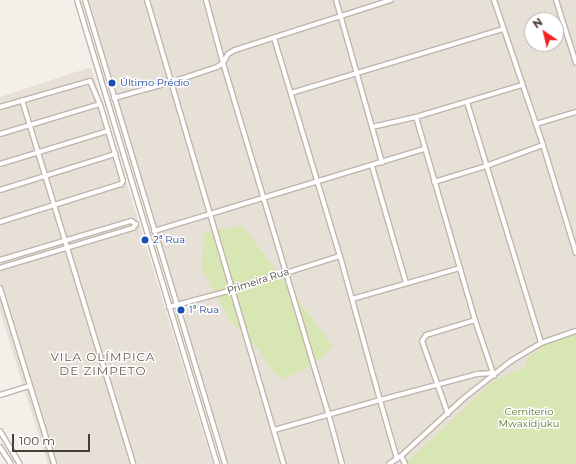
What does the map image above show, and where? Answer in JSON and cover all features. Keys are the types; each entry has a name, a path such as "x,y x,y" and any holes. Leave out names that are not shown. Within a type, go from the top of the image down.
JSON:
{"street":[{"path":"77,0 216,464"},
{"path":"85,0 225,464"},
{"path":"147,0 284,464"},
{"path":"206,0 223,63 342,464"},
{"path":"336,0 382,163"},
{"path":"114,98 172,82 216,67 223,63 228,54 235,50 391,0"},
{"path":"494,0 543,145 576,253"},
{"path":"556,0 576,63"},
{"path":"291,93 503,29"},
{"path":"274,38 316,181 340,256 397,459"},
{"path":"0,107 90,81 100,104 123,181 121,184 0,222"},
{"path":"372,127 416,117 522,85"},
{"path":"22,100 133,464"},
{"path":"467,102 541,343"},
{"path":"0,134 100,104"},
{"path":"536,124 576,112"},
{"path":"416,117 424,149 475,320 494,375"},
{"path":"0,164 38,154 108,131"},
{"path":"434,182 486,166 543,145"},
{"path":"154,231 424,149"},
{"path":"0,190 115,154"},
{"path":"372,166 406,283"},
{"path":"0,260 132,221 136,224 133,228 0,268"},
{"name":"Primeira Rua","path":"169,307 232,290 285,272 340,256"},
{"path":"352,299 460,268"},
{"path":"0,288 54,464"},
{"path":"448,414 423,348 422,341 424,338 475,320"},
{"path":"389,464 402,456 464,398 511,361 541,343 576,331"},
{"path":"274,430 329,416 436,384 477,374 494,375"},
{"path":"0,395 30,386"},
{"path":"0,431 20,464"},
{"path":"0,446 11,464"},
{"path":"402,456 405,464"}],"shaded area":[{"path":"86,0 576,0 576,464 227,464"},
{"path":"91,67 213,464 48,464 14,357 0,310 0,97"}],"green space":[{"path":"242,225 333,346 320,359 299,372 281,379 267,364 259,350 230,320 202,269 204,233"},
{"name":"Cemiterio Mwaxidjuku","path":"576,331 576,464 405,464 494,380 524,368 528,357 547,344"}],"place":[{"name":"Último Prédio","path":"112,83"},
{"name":"2ª Rua","path":"145,240"},
{"name":"1ª Rua","path":"181,310"}],"district":[{"name":"VILA OLÍMPICA DE ZIMPETO","path":"103,364"}]}
